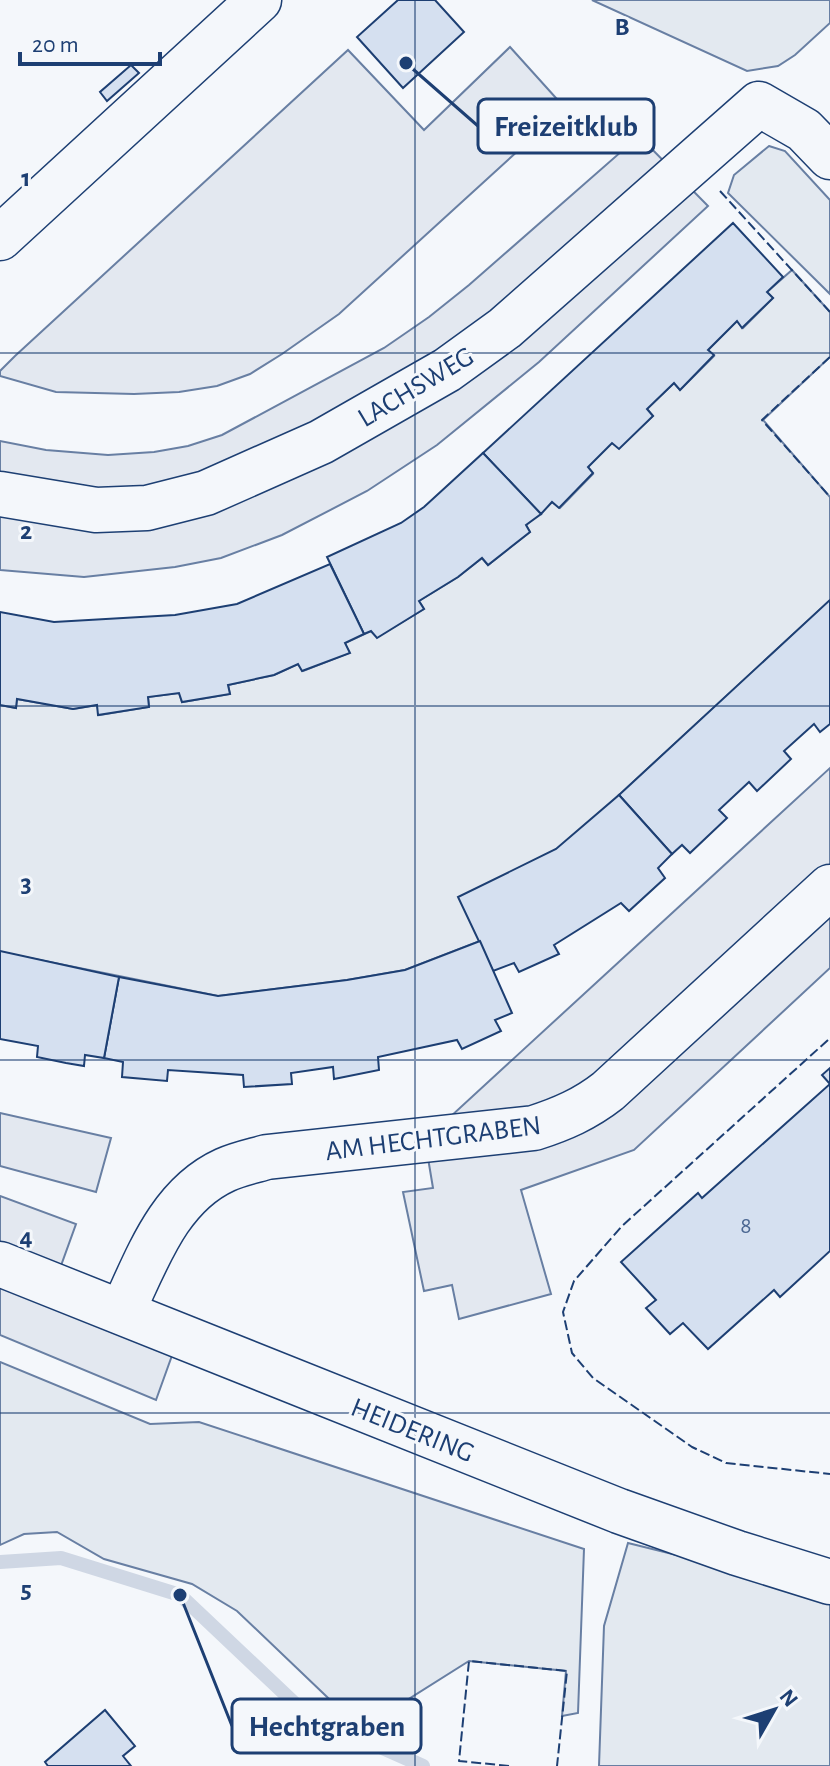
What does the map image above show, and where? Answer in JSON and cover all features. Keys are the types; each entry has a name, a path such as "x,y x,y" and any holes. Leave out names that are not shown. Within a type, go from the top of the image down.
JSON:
{"street":[{"path":"0,238 259,0"},
{"name":"LACHSWEG","path":"0,494 96,510 147,508 206,493 321,442 447,370 505,328 759,104 804,130 830,157"},
{"name":"AM HECHTGRABEN","path":"122,1312 161,1229 173,1212 209,1179 267,1157 534,1128 575,1113 608,1091 830,887"},
{"name":"HEIDERING","path":"0,1264 619,1511 830,1582"}],"shaded area":[{"path":"592,0 830,0 830,23 778,66 747,71"},
{"path":"510,47 565,108 339,314 282,354 250,374 217,386 179,392 56,392 0,376 0,371 15,356 348,50 424,130"},
{"path":"639,136 708,206 539,362 437,445 367,491 282,535 221,558 175,567 84,577 0,570 0,441 46,450 108,455 154,452 188,446 222,435 384,348 429,317"},
{"path":"769,146 785,151 830,200 830,294 728,193 734,175"},
{"path":"792,270 830,312 830,357 763,420 830,497 830,600 619,795 480,941 405,970 218,996 0,952 0,705 16,708 17,699 73,709 97,705 99,715 149,707 148,697 179,693 182,702 230,694 228,685 274,675 298,664 303,671 349,653 345,643 371,631 377,637 424,609 419,601 482,558 488,565 530,532 526,525 552,502 560,508 593,474 588,467 612,443 619,448 653,416 647,409 674,383 680,390 714,356 708,350 737,321 743,328 773,298 767,292"},
{"path":"830,768 830,968 634,1150 521,1190 551,1294 459,1319 452,1285 424,1291 403,1192 433,1188 425,1140"},
{"path":"0,1113 111,1138 96,1192 0,1166"},
{"path":"0,1196 76,1224 54,1285 179,1336 156,1400 0,1335"},
{"path":"0,1362 150,1424 199,1422 584,1549 578,1713 562,1716 566,1671 469,1661 399,1705 364,1719 347,1716 237,1611 192,1584 104,1559 57,1532 24,1534 0,1545"},
{"path":"628,1543 830,1593 830,1766 599,1766 604,1626"}],"building":[{"path":"398,0 435,0 464,32 403,88 357,37"},
{"path":"131,65 139,73 107,101 100,92"},
{"path":"733,223 783,277 767,292 773,298 742,328 737,321 708,350 714,355 680,390 674,383 647,409 653,416 619,449 612,443 588,467 593,473 559,508 552,502 541,514 483,453"},
{"path":"483,453 541,514 526,525 530,532 488,565 482,558 419,601 424,609 377,638 371,631 364,634 327,557 401,523 424,507"},
{"path":"330,564 364,634 345,643 350,653 302,671 298,664 274,675 228,685 230,694 182,702 179,693 148,697 149,707 98,715 97,705 73,709 17,699 16,708 0,705 0,612 54,622 175,615 237,604"},
{"path":"830,600 830,724 820,732 814,724 784,751 791,759 757,791 749,782 719,810 727,818 690,853 682,845 672,854 619,795"},
{"path":"619,795 672,854 658,868 665,878 629,911 621,903 554,945 559,954 519,972 514,963 493,971 458,897 556,849"},
{"path":"480,941 512,1013 495,1020 501,1031 462,1049 457,1040 378,1057 379,1070 334,1079 333,1067 291,1073 292,1084 244,1087 243,1075 168,1070 167,1081 122,1077 123,1062 104,1058 119,977 218,996 405,970"},
{"path":"0,951 119,977 104,1058 85,1055 84,1066 66,1063 37,1057 38,1046 0,1039"},
{"path":"830,1068 830,1084 822,1075"},
{"path":"830,1084 830,1251 780,1297 774,1290 708,1349 683,1323 670,1334 646,1308 656,1300 621,1262 698,1193 702,1198"},
{"path":"105,1710 135,1746 123,1756 131,1766 48,1766 45,1762"}],"waterway":[{"path":"0,1562 61,1558 180,1595 306,1714 423,1766"}],"fence":[{"path":"720,191 830,312"},
{"path":"830,357 762,420 830,497"},
{"path":"828,1040 622,1226 574,1281 563,1312 572,1353 593,1378 692,1447 726,1463 830,1474"},
{"path":"509,1766 459,1761 469,1661 567,1671 557,1766"}],"place":[{"name":"Freizeitklub","path":"406,63"},
{"name":"Hechtgraben","path":"180,1595"}]}
